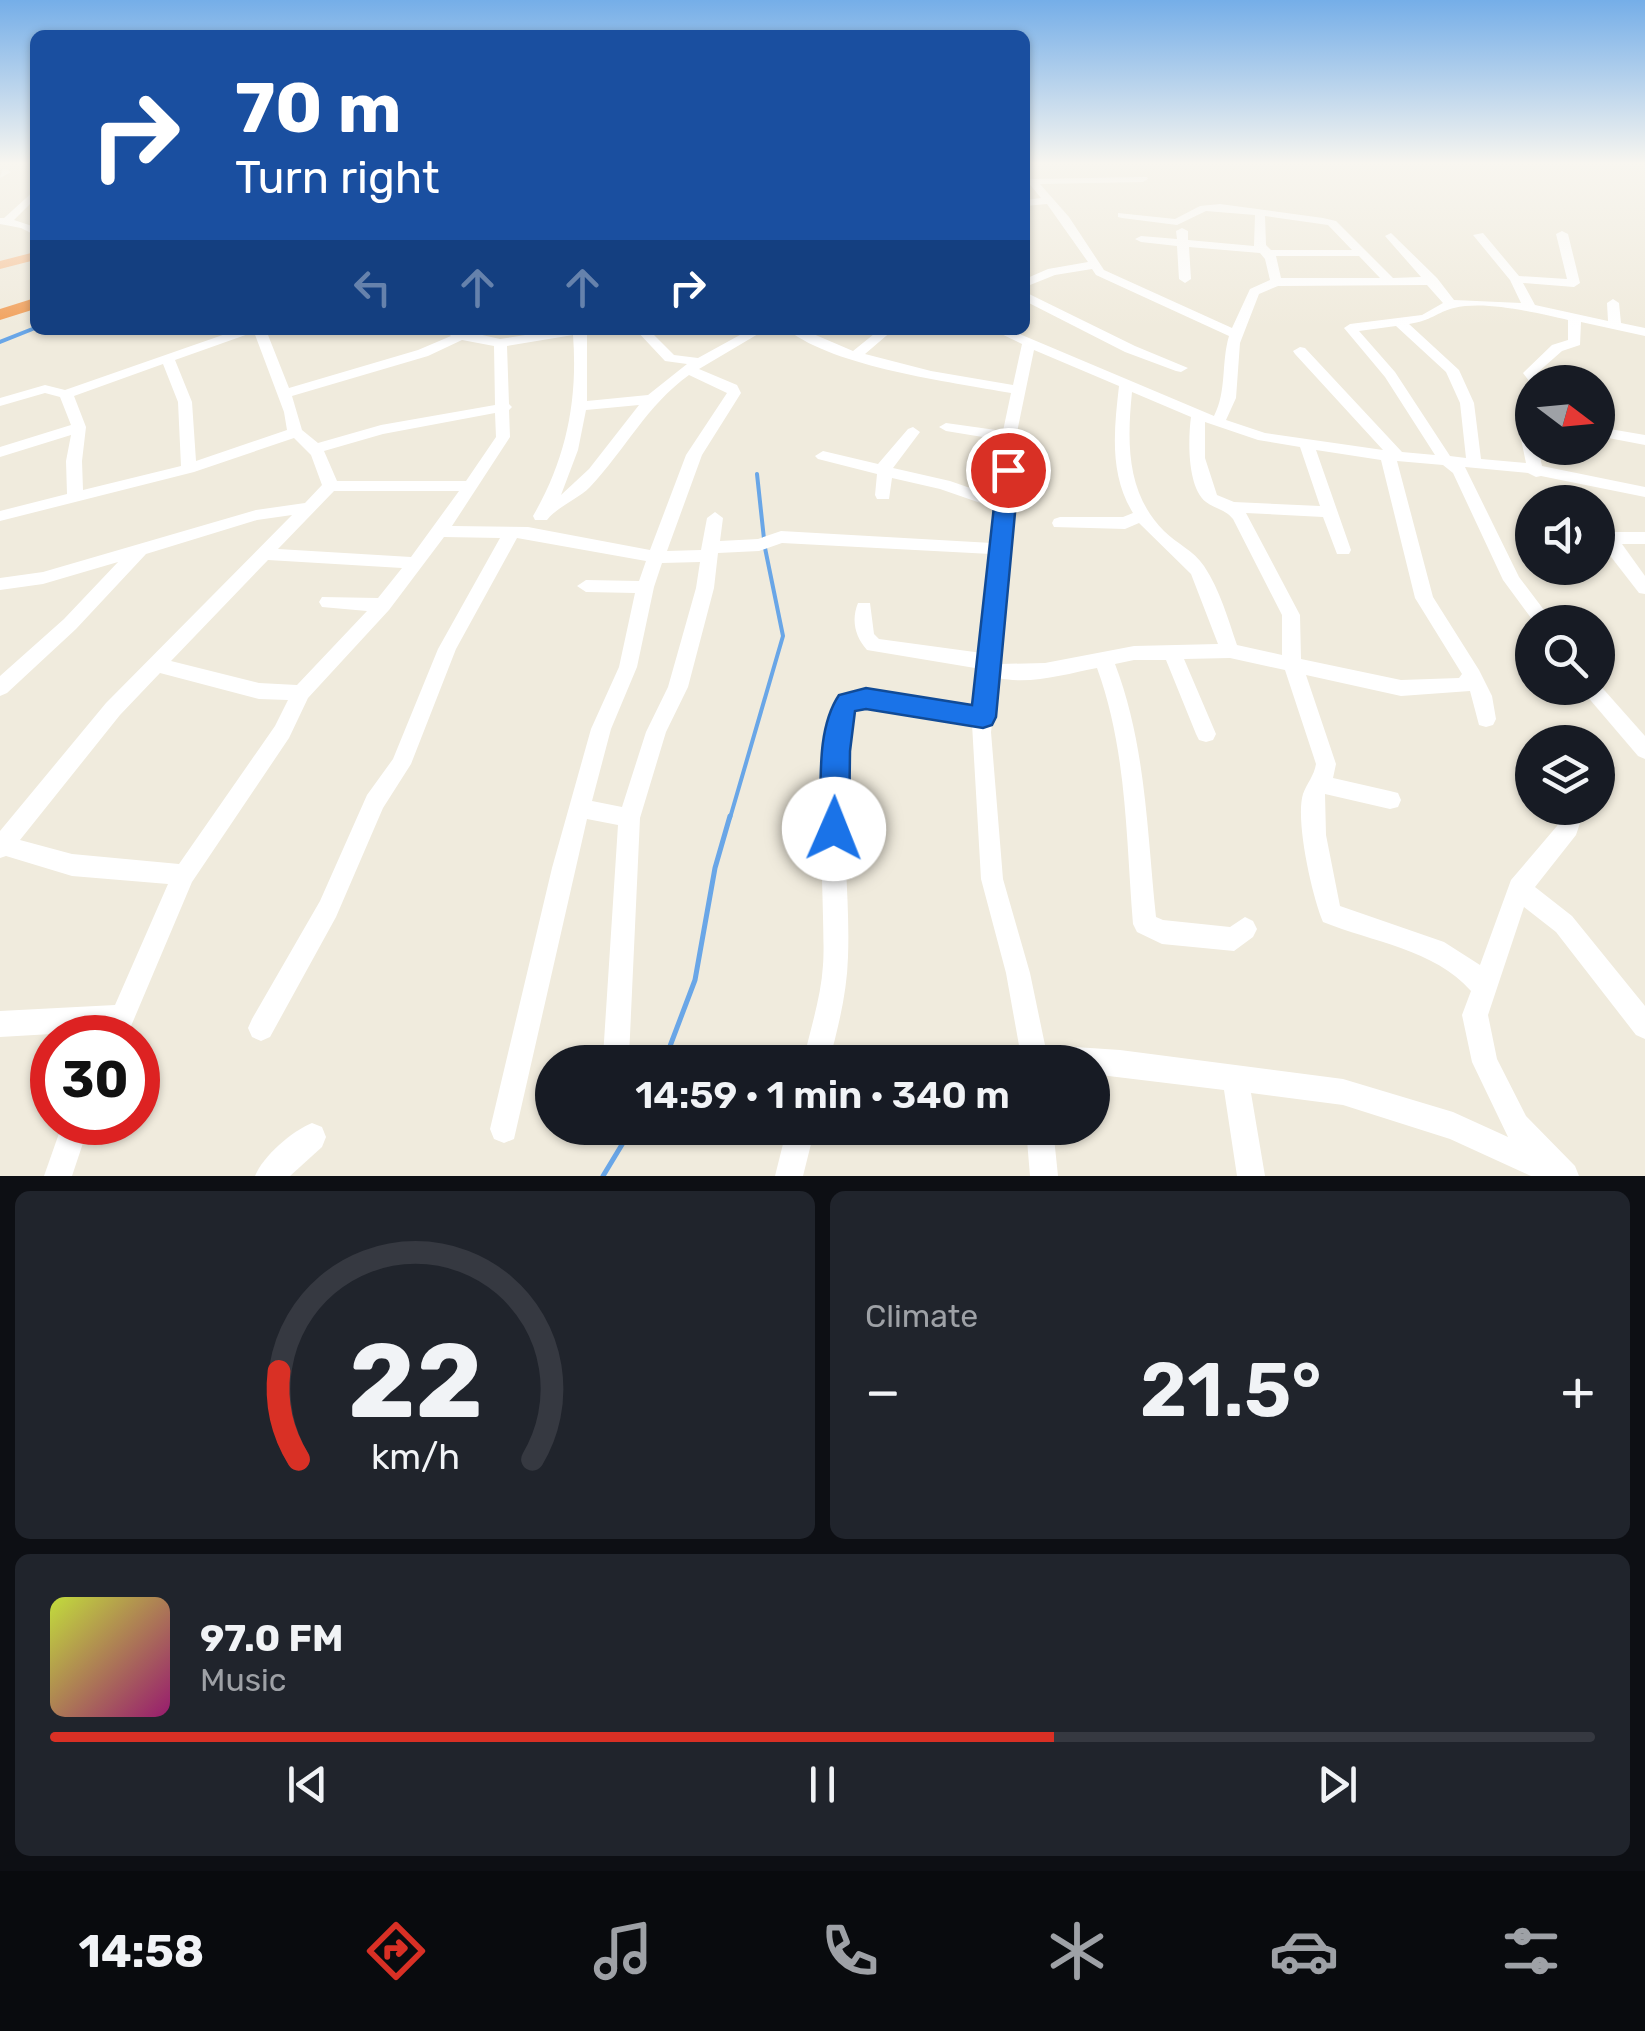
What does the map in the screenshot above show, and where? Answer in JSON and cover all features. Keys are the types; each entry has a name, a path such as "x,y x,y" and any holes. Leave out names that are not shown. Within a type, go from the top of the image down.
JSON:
{"highway":[{"path":"0,313 30,303"}],"main road":[{"path":"0,264 30,255"}],"street":[{"path":"1062,217 1100,272 1236,335"},
{"path":"1137,217 1177,222 1187,217"},
{"path":"1260,217 1260,246 1267,252 1276,282"},
{"path":"1288,217 1332,223 1358,253 1390,280"},
{"path":"3,222 30,230"},
{"path":"1177,222 1184,279"},
{"path":"1515,278 1574,283 1562,234"},
{"path":"1480,235 1515,278 1530,308"},
{"path":"1390,236 1451,304"},
{"path":"1141,239 1182,240 1267,252 1358,253"},
{"path":"1030,281 1092,264"},
{"path":"1216,422 1232,399 1230,362 1236,335 1254,292 1276,282 1433,281"},
{"path":"1030,299 1130,349 1181,368"},
{"path":"1613,303 1615,323"},
{"path":"1531,605 1512,580 1458,470 1445,459 1390,375 1350,328 1426,318 1451,304 1530,308 1645,332"},
{"path":"1539,365 1557,348 1575,342 1574,316"},
{"path":"1400,322 1452,370 1467,404 1474,462"},
{"path":"0,402 45,390 66,394 235,335"},
{"path":"262,335 294,432"},
{"path":"282,394 423,353 453,335"},
{"path":"466,335 500,342 547,335"},
{"path":"544,511 579,430 580,335"},
{"path":"504,1129 563,868 601,729 628,667 645,587 694,456 734,393 695,366 670,358 647,335"},
{"path":"261,1028 328,909 375,802 401,764 447,649 520,534 544,511 584,488 616,440 653,399 695,366 750,335"},
{"path":"806,335 855,356 1016,390"},
{"path":"855,356 880,335"},
{"path":"1009,335 1198,416 1308,446 1474,462 1645,492"},
{"path":"123,1015 184,875 282,732 301,693 382,605 440,531 503,437 500,342"},
{"path":"1028,345 1009,438 991,666 983,717 983,797 992,879 1018,973 1032,1045"},
{"path":"1300,350 1392,456 1424,598 1472,675 1482,696 1486,719"},
{"path":"168,359 185,402 189,469"},
{"path":"1126,386 1120,459 1128,493 1141,516 1161,538 1190,560 1205,584 1230,651"},
{"path":"66,394 79,427 74,461 75,496"},
{"path":"582,406 653,399"},
{"path":"316,449 380,430 505,407"},
{"path":"1198,416 1194,454 1211,498 1232,506 1330,512"},
{"path":"0,452 79,427"},
{"path":"946,427 1009,438"},
{"path":"0,516 189,469 294,432 306,437 316,449 330,486"},
{"path":"883,495 886,466 913,432"},
{"path":"1615,435 1645,440"},
{"path":"1308,446 1343,550"},
{"path":"823,456 888,470 1003,505"},
{"path":"1534,465 1536,472"},
{"path":"184,875 72,866 1,845 113,709 330,486 470,486"},
{"path":"1232,506 1255,540 1291,616 1292,664 1326,764 1326,777 1313,796 1320,888 1331,914 1385,930 1448,958 1476,976 1484,988"},
{"path":"0,584 43,578 256,515 312,507"},
{"path":"1060,524 1125,523 1141,516"},
{"path":"617,1045 629,818 656,732 678,687 705,588 714,518"},
{"path":"440,531 520,534 655,556 758,546 781,536 998,549"},
{"path":"1645,538 1613,538 1614,548 1645,588"},
{"path":"0,688 70,624 142,547"},
{"path":"263,554 311,560 362,556 412,563"},
{"path":"586,586 645,587"},
{"path":"328,602 382,605"},
{"path":"864,608 865,636 874,645 991,666 1009,673 1103,658 1230,651 1401,688 1464,684 1472,675"},
{"path":"1172,652 1206,734"},
{"path":"1103,658 1116,688 1125,735 1144,924 1162,932 1234,939 1245,929"},
{"path":"0,671 26,662"},
{"path":"156,666 259,692 301,693"},
{"path":"820,1045 836,956 834,794 843,707 854,698 983,717"},
{"path":"1605,705 1645,750"},
{"path":"1320,784 1390,800"},
{"path":"580,808 629,818"},
{"path":"1564,1176 1516,1126 1485,1062 1475,1015 1519,888 1571,825"},
{"path":"1519,888 1564,924 1645,1026"},
{"path":"0,1024 30,1025"},
{"path":"1110,1066 1235,1077 1344,1092 1453,1126 1564,1176"},
{"path":"1235,1077 1252,1176"},
{"path":"269,1176 312,1137"},
{"path":"58,1176 69,1145"},
{"path":"790,1176 796,1145"},
{"path":"1041,1145 1044,1176"}],"waterway":[{"path":"0,342 30,330"},
{"path":"757,474 764,539"},
{"path":"730,818 783,636 765,548"},
{"path":"670,1045 695,980 715,868 730,816"},
{"path":"603,1176 622,1145"}],"route":[{"path":"834,829 841,712 848,702 866,699 983,717 1008,470"}]}
